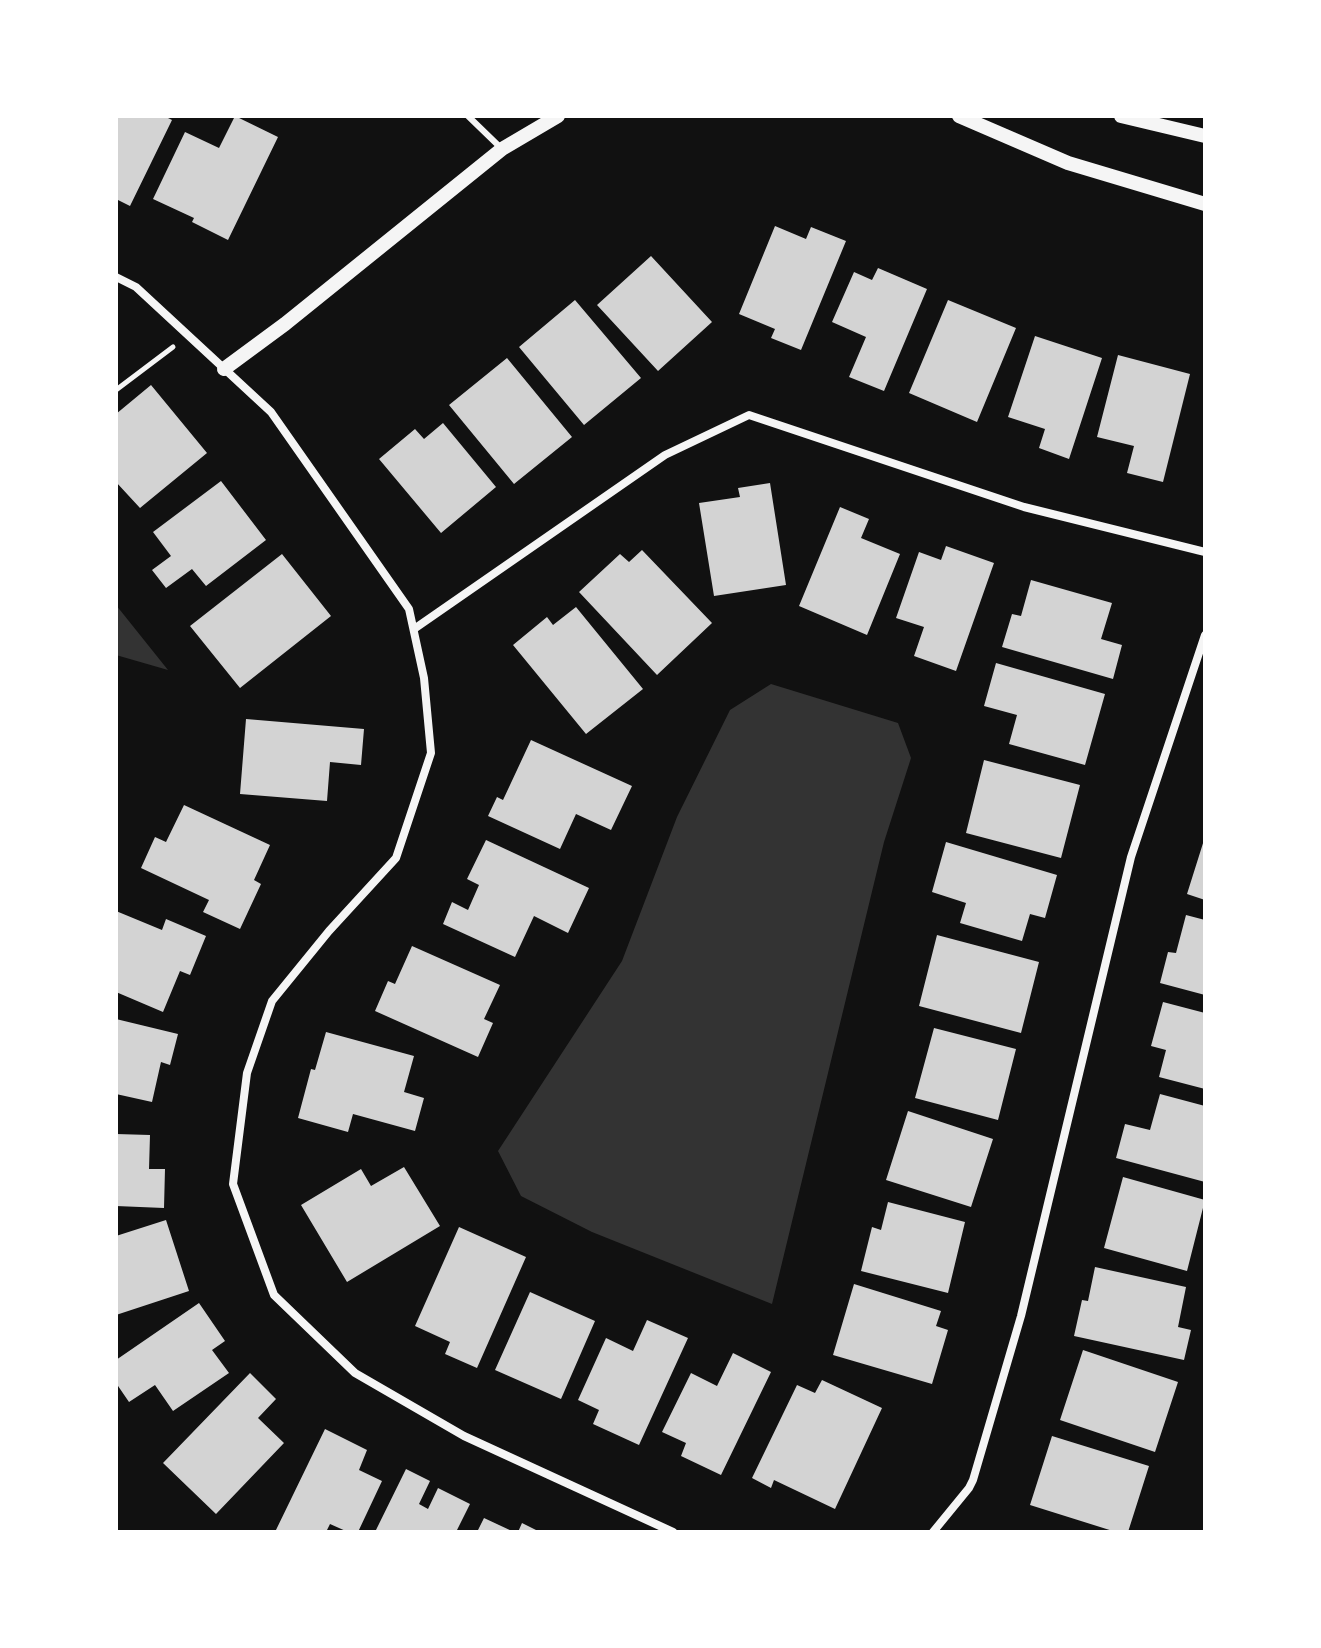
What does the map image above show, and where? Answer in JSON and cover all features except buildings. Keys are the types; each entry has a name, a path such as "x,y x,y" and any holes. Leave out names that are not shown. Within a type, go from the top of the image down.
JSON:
{"street":[{"path":"224,369 308,306 502,149 558,116"},
{"path":"959,116 1068,163 1205,204"},
{"path":"1121,116 1205,136"},
{"path":"116,277 136,287 271,412 409,609 424,678 431,753 396,858 329,931 272,1001 247,1073 233,1184 274,1295 355,1373 464,1436 673,1532"},
{"path":"414,629 665,455 749,415 1024,507 1205,552"},
{"path":"933,1532 973,1480 1021,1316 1131,857 1205,635"}],"lane":[{"path":"468,116 502,149"}],"path":[{"path":"116,390 188,335"}],"shaded area":[{"path":"116,605 168,670 116,655"},
{"path":"771,684 898,723 911,758 884,842 772,1304 592,1232 521,1196 498,1151 622,961 677,817 730,710"}]}
